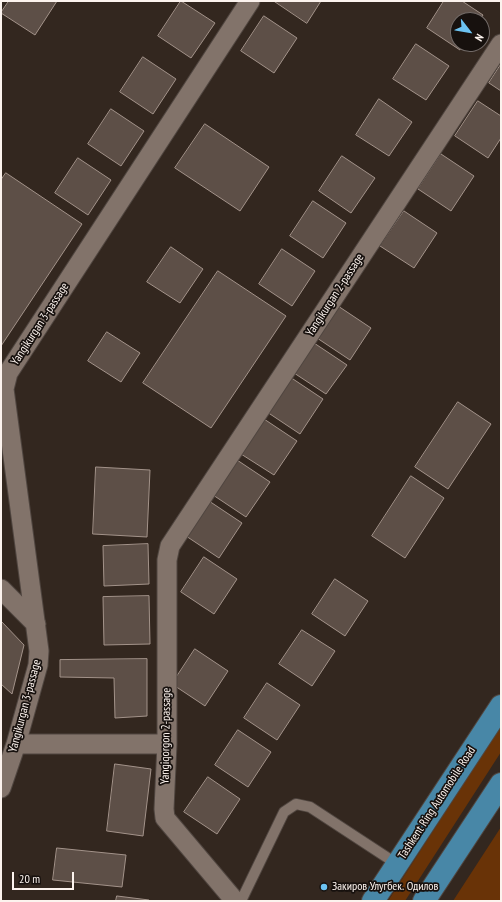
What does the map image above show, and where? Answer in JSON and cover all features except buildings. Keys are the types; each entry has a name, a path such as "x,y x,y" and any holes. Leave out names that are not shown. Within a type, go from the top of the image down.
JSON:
{"highway":[{"name":"Tashkent Ring Automobile Road","path":"373,901 501,706"},
{"path":"424,901 501,784"}],"street":[{"name":"Yangikurgan 3-passage","path":"1,788 16,744 38,665 39,652 4,389 8,373 250,1"},
{"name":"Yangiqorgon 2-passage","path":"235,901 165,818 164,808 167,744 167,560 170,546 501,44"},
{"path":"1,589 36,624"},
{"path":"16,744 167,744"}],"lane":[{"path":"241,901 284,812 296,804 310,807 397,864"}],"shaded area":[{"path":"501,725 501,752 405,901 388,901"},
{"path":"501,827 501,901 453,901"}],"place":[{"name":"Закиров Улугбек. Одилов","path":"324,887"}]}
